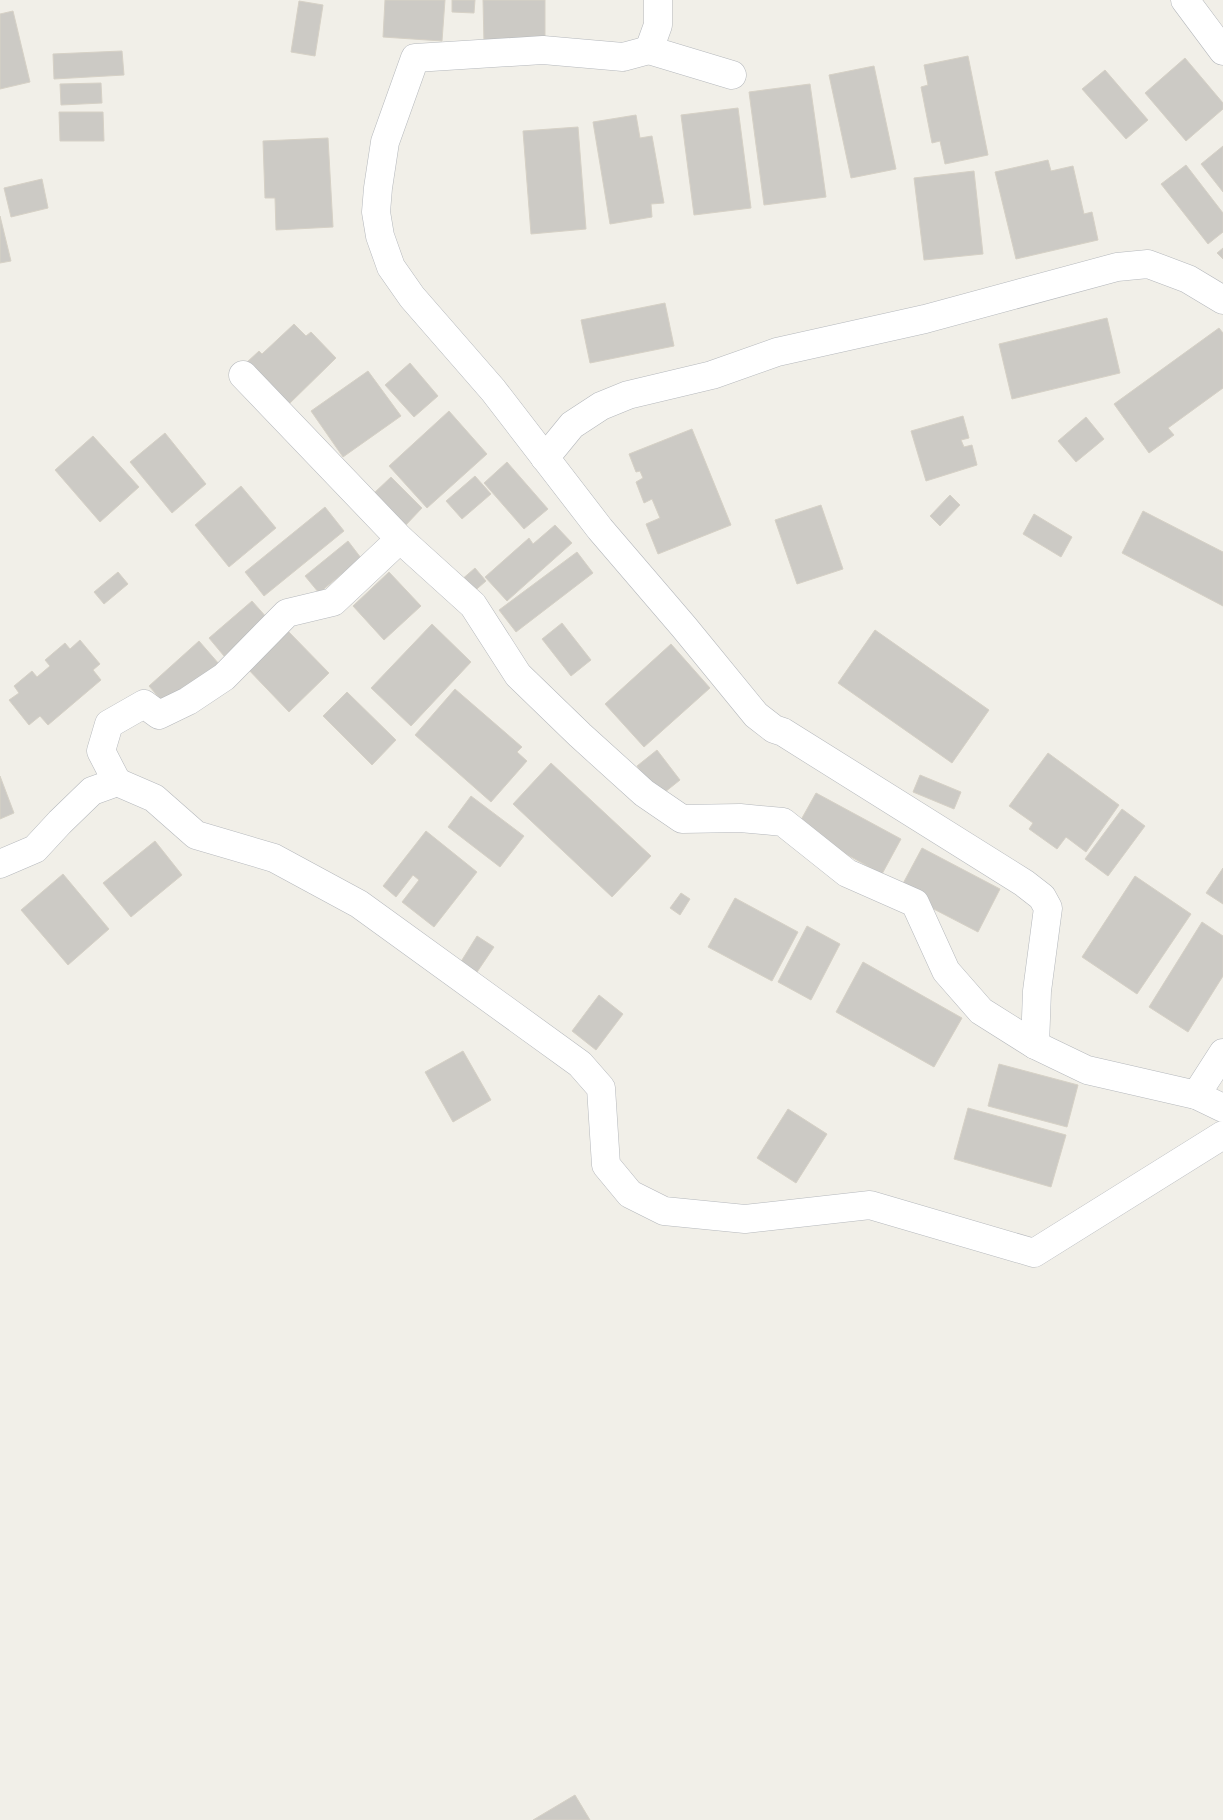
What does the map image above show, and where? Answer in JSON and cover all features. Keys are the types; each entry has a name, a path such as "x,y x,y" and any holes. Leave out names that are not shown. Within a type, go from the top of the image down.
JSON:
{"street":[{"path":"650,50 658,25 658,0"},
{"path":"1185,0 1223,51"},
{"path":"732,75 650,50 623,57 543,50 415,58 385,142 376,212 380,236 391,267 412,297 493,390 600,529 756,715 774,729 783,732 1024,882 1042,897 1048,908 1048,922 1037,991 1035,1045"},
{"path":"546,458 572,425 601,406 628,395 712,375 776,352 925,319 1117,266 1148,264 1188,279 1223,300"},
{"path":"243,375 400,539 473,605 518,674 580,736 644,792 682,819 740,818 783,822 847,873 915,904 946,971 981,1011 1035,1045 1087,1070 1196,1095 1223,1108"},
{"path":"400,539 334,602 286,613 224,677 188,701 159,715 144,704 109,724 101,751 117,782 154,798 196,835 274,858 359,904 580,1064 601,1088 606,1165 630,1194 664,1211 745,1219 870,1205 1034,1253 1223,1135"},
{"path":"0,864 35,849 92,791 117,782"},
{"path":"1196,1095 1223,1053"}],"building":[{"path":"385,0 445,0 442,41 383,37"},
{"path":"452,0 475,0 474,13 452,12"},
{"path":"483,0 545,0 545,43 484,44"},
{"path":"299,1 323,5 315,56 291,52"},
{"path":"13,11 30,82 0,89 0,14"},
{"path":"122,51 124,75 54,79 53,54"},
{"path":"968,56 988,155 945,164 940,141 932,143 921,87 928,85 924,65"},
{"path":"1185,58 1223,103 1223,109 1186,141 1145,93"},
{"path":"874,66 896,169 851,178 829,75"},
{"path":"1105,70 1148,120 1126,139 1082,89"},
{"path":"101,83 102,103 61,105 60,84"},
{"path":"810,84 826,197 764,205 749,92"},
{"path":"738,108 751,208 694,215 681,115"},
{"path":"59,112 103,112 104,141 60,141"},
{"path":"636,115 640,138 652,136 664,203 651,204 652,217 610,224 593,122"},
{"path":"578,127 586,229 531,234 523,131"},
{"path":"328,138 333,227 276,230 275,198 265,198 263,141"},
{"path":"1223,146 1223,192 1201,164"},
{"path":"1048,160 1051,171 1073,166 1084,214 1092,212 1098,240 1016,259 995,172"},
{"path":"1186,165 1223,213 1223,232 1208,244 1161,184"},
{"path":"974,171 983,254 924,260 914,178"},
{"path":"42,179 48,208 11,217 4,188"},
{"path":"0,216 11,261 0,263"},
{"path":"1223,248 1223,259 1217,253"},
{"path":"665,303 674,346 590,363 581,320"},
{"path":"1107,318 1120,373 1012,399 999,344"},
{"path":"294,324 306,336 311,332 336,358 287,406 246,363 259,351 262,354"},
{"path":"1219,328 1223,333 1223,388 1168,428 1174,435 1149,453 1114,404"},
{"path":"410,363 438,396 414,417 385,385"},
{"path":"368,371 401,416 343,457 311,411"},
{"path":"449,411 487,454 427,508 389,466"},
{"path":"963,416 969,438 961,440 964,447 972,445 977,465 926,481 911,431"},
{"path":"1086,417 1104,439 1076,462 1058,441"},
{"path":"692,429 731,525 658,554 646,524 660,518 652,499 644,503 636,482 643,478 640,471 636,472 629,454"},
{"path":"165,433 206,484 172,513 130,462"},
{"path":"93,436 139,487 100,522 55,470"},
{"path":"507,462 548,509 524,529 484,483"},
{"path":"475,476 491,494 462,519 446,501"},
{"path":"391,477 422,508 404,527 372,495"},
{"path":"241,486 276,528 229,567 195,525"},
{"path":"950,495 960,505 940,526 930,516"},
{"path":"821,505 843,569 797,584 775,520"},
{"path":"325,507 344,531 264,596 245,572"},
{"path":"1143,511 1223,552 1223,606 1122,553"},
{"path":"1034,514 1072,537 1061,557 1023,534"},
{"path":"555,525 572,543 507,601 485,577 529,538 533,544"},
{"path":"348,541 361,558 319,593 305,576"},
{"path":"577,552 593,573 516,632 499,610"},
{"path":"475,568 486,581 471,594 460,581"},
{"path":"118,572 128,584 104,604 94,592"},
{"path":"389,572 421,606 384,640 353,606"},
{"path":"252,601 268,619 224,656 209,638"},
{"path":"562,623 591,660 571,676 542,639"},
{"path":"432,624 471,662 411,726 371,688"},
{"path":"285,628 329,673 289,712 245,666"},
{"path":"875,630 989,710 952,763 838,683"},
{"path":"80,640 100,664 93,670 101,680 48,725 40,716 29,725 9,700 19,693 14,686 32,671 37,677 50,666 45,660 65,643 70,649"},
{"path":"199,641 219,664 169,709 149,686"},
{"path":"671,644 710,688 644,747 605,704"},
{"path":"455,689 522,747 517,752 527,761 491,802 415,735"},
{"path":"347,692 396,740 372,765 323,716"},
{"path":"657,750 680,780 660,796 637,766"},
{"path":"1048,753 1119,805 1086,852 1066,837 1057,849 1029,829 1033,823 1009,806"},
{"path":"551,763 651,856 612,897 513,804"},
{"path":"920,775 961,792 954,809 913,792"},
{"path":"0,776 14,813 0,819"},
{"path":"816,793 901,839 882,874 797,827"},
{"path":"471,796 524,836 500,867 448,827"},
{"path":"1122,809 1145,826 1108,876 1085,859"},
{"path":"426,831 477,872 434,927 402,902 419,880 413,875 396,897 383,886"},
{"path":"155,841 182,875 131,917 103,883"},
{"path":"922,848 1000,889 978,932 899,891"},
{"path":"1223,868 1223,904 1206,893"},
{"path":"63,874 109,929 68,965 21,910"},
{"path":"1135,876 1191,914 1137,994 1082,957"},
{"path":"681,893 690,899 680,915 670,908"},
{"path":"735,898 798,932 772,981 708,947"},
{"path":"1202,922 1223,936 1223,976 1188,1032 1149,1007"},
{"path":"807,926 840,944 811,1000 778,982"},
{"path":"477,936 494,947 473,978 457,968"},
{"path":"863,962 962,1018 934,1067 836,1012"},
{"path":"599,995 623,1014 596,1050 572,1031"},
{"path":"463,1051 491,1100 453,1122 425,1072"},
{"path":"999,1064 1078,1085 1067,1127 988,1106"},
{"path":"968,1108 1066,1135 1051,1187 954,1159"},
{"path":"788,1109 827,1134 796,1183 757,1158"},
{"path":"575,1795 590,1820 533,1820"}]}
